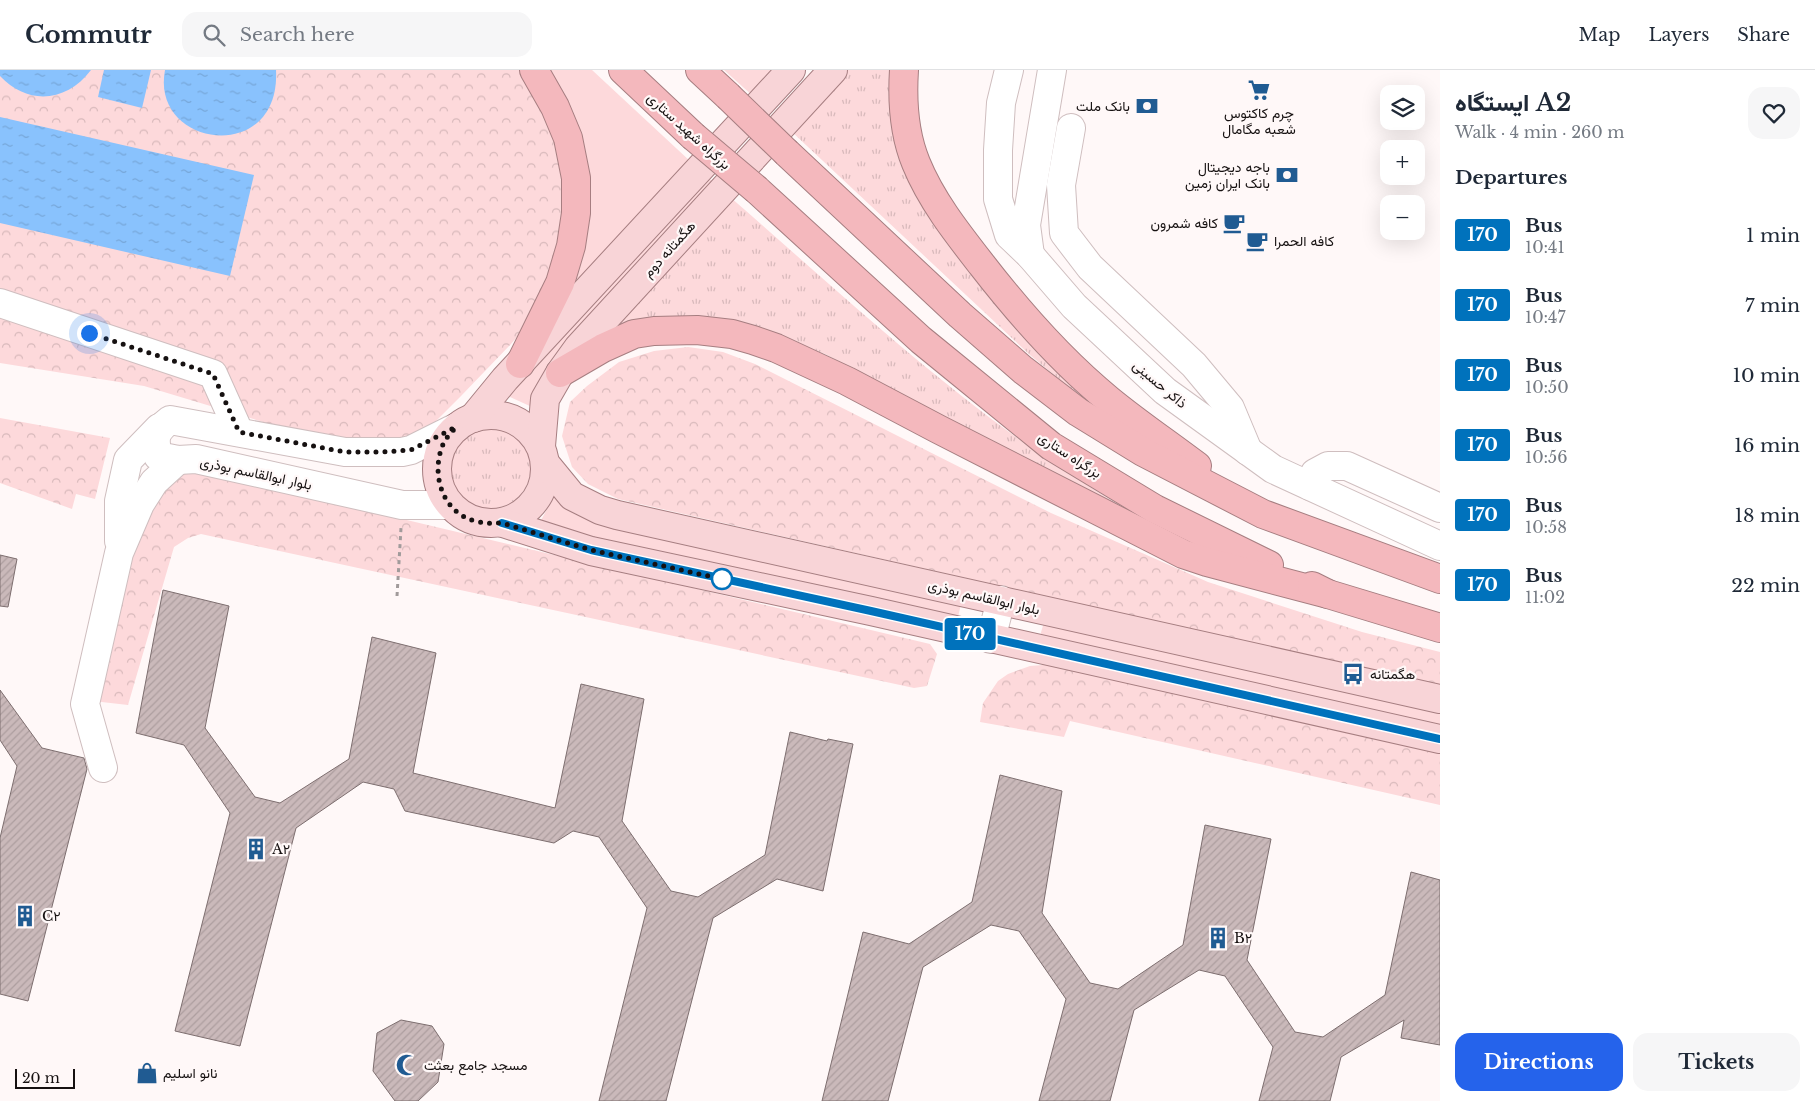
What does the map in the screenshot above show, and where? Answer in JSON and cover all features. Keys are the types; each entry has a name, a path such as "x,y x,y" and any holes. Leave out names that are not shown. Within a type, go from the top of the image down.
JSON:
{"highway":[{"path":"520,364 560,283 571,246 576,213 576,178 568,138 555,107 534,70"},
{"name":"بزرگراه شهید ستاری","path":"623,70 693,136 757,190"},
{"path":"700,70 960,315 1023,370 1070,406 1143,452 1263,514 1440,578"},
{"path":"904,70 903,93 907,130 916,162 930,192 958,233 1020,313 1068,364 1109,401 1263,514"},
{"name":"بزرگراه ستاری","path":"757,190 921,340 1052,446 1155,509 1328,594 1440,628"},
{"path":"560,373 603,348 634,334 654,331 697,330 732,334 746,338 776,348 847,381 1183,554 1328,594"}],"main road":[{"path":"465,423 489,415 505,416 520,423 532,433 543,455 545,480 539,495 529,508 516,518 502,523 488,524 474,521 450,505 441,490 437,473 439,456 445,440 465,423 791,70"},
{"name":"هگمتانه دوم","path":"543,455 545,399 560,373 578,348 833,70"},
{"name":"بلوار ابوالقاسم بوذری","path":"543,455 572,496 600,510 1440,699"},
{"path":"502,523 591,550 1440,739"}],"street":[{"name":"ذاکر حسینی","path":"1009,70 1001,103 998,150 998,200 1009,235 1030,255 1074,306 1164,391 1273,469 1440,546"},
{"path":"1030,255 1026,225 1052,70"},
{"path":"1071,128 1061,185 1064,233 1090,267 1194,365 1230,408 1248,451"},
{"path":"0,303 213,374 239,432"},
{"path":"119,553 119,501 128,460 159,428 170,420 345,452 411,450 465,423"},
{"name":"بلوار ابوالقاسم بوذری","path":"159,428 155,442 158,456 178,460 196,459 402,505 450,505"},
{"path":"103,768 85,704 119,553 140,504 154,482 178,460"},
{"path":"1310,486 1315,473 1328,466 1347,466 1440,508"},
{"path":"991,639 1001,600"}],"path":[{"path":"397,596 402,505"}],"green space":[{"path":"0,70 523,70 548,111 570,212 534,317 511,344 427,430 408,442 367,442 299,430 270,424 144,386 0,363"},
{"path":"545,70 592,70 691,162 545,322 580,249"},
{"path":"724,70 776,70 753,96"},
{"path":"847,70 893,70 911,179 1147,440 1065,384 1030,355 791,131"},
{"path":"707,176 714,183 532,407 510,397 510,391"},
{"path":"730,197 874,324 963,397 1057,465 1154,527 1153,531 825,354 766,333 639,320 621,325 604,336"},
{"path":"688,347 723,352 755,364 1051,513 1208,582 1362,632 1440,652 1440,686 618,499 588,484 572,467 562,436 570,402 587,386 619,362 654,351"},
{"path":"0,418 110,438 95,499 76,494 72,509 0,483"},
{"path":"481,425 497,425 513,432 524,443 531,459 528,483 519,497 513,502 497,509 481,509 465,502 454,491 447,475 447,459 454,443 465,432"},
{"path":"200,471 930,644 937,654 927,686 914,688 201,534 188,538 174,547 128,705 93,701 127,556 150,499 182,472"},
{"path":"554,496 562,503 961,604 958,617 538,526"},
{"path":"1044,622 1440,709 1440,725 1040,636"},
{"path":"1067,663 1440,747 1440,805 1070,721 1064,737 980,722 983,703 998,681 1008,674 1030,666"}],"water":[{"path":"0,70 91,70 71,89 59,94 35,96 11,86 0,76"},
{"path":"104,70 151,70 142,108 98,97"},
{"path":"165,70 276,70 272,101 259,121 239,133 217,135 195,130 177,116 166,96"},
{"path":"0,117 254,175 230,276 0,223"}],"building":[{"path":"0,555 17,559 8,607 0,606"},
{"name":"A۲","path":"163,590 229,606 205,728 255,797 280,803 349,759 372,637 436,653 413,773 555,808 581,684 644,699 622,821 671,891 698,897 765,855 790,732 827,741 828,739 853,744 823,891 777,879 713,918 666,1101 599,1101 647,908 599,837 573,831 554,843 405,811 394,789 363,782 296,828 240,1046 175,1031 230,813 184,745 136,733"},
{"name":"C۲","path":"0,690 42,748 84,758 87,769 28,1001 0,994 0,838 17,766 0,740"},
{"name":"B۲","path":"1000,775 1062,791 1042,913 1090,983 1118,989 1183,945 1205,825 1271,839 1247,960 1295,1032 1323,1037 1385,995 1411,872 1440,880 1440,1045 1401,1038 1404,1020 1341,1057 1330,1101 1259,1101 1273,1047 1225,976 1199,970 1134,1010 1110,1101 1039,1101 1066,999 1019,931 991,925 923,967 888,1101 822,1101 863,932 909,944 972,902"},
{"name":"مسجد جامع بعثت","path":"401,1020 432,1026 444,1044 438,1082 418,1101 395,1101 373,1071 377,1033"}],"bus line":[{"name":"170","path":"502,523 591,550 1440,739"}],"place":[{"name":"چرم کاکتوس شعبه مگامال","path":"1259,90"},
{"name":"بانک ملت","path":"1147,106"},
{"name":"باجه دیجیتال بانک ایران زمین","path":"1287,175"},
{"name":"کافه شمرون","path":"1234,223"},
{"name":"کافه الحمرا","path":"1257,241"},
{"name":"هگمتانه","path":"1353,674"},
{"name":"A۲","path":"256,849"},
{"name":"C۲","path":"25,916"},
{"name":"B۲","path":"1218,938"},
{"name":"مسجد جامع بعثت","path":"407,1065"},
{"name":"نانو اسلیم","path":"147,1073"}],"route":[{"path":"89,333 213,374 239,432 345,452 402,452 411,450 456,427 445,440 439,456 437,473 441,490 450,505 461,514 474,521 488,524 502,523 591,550 722,579"}]}
